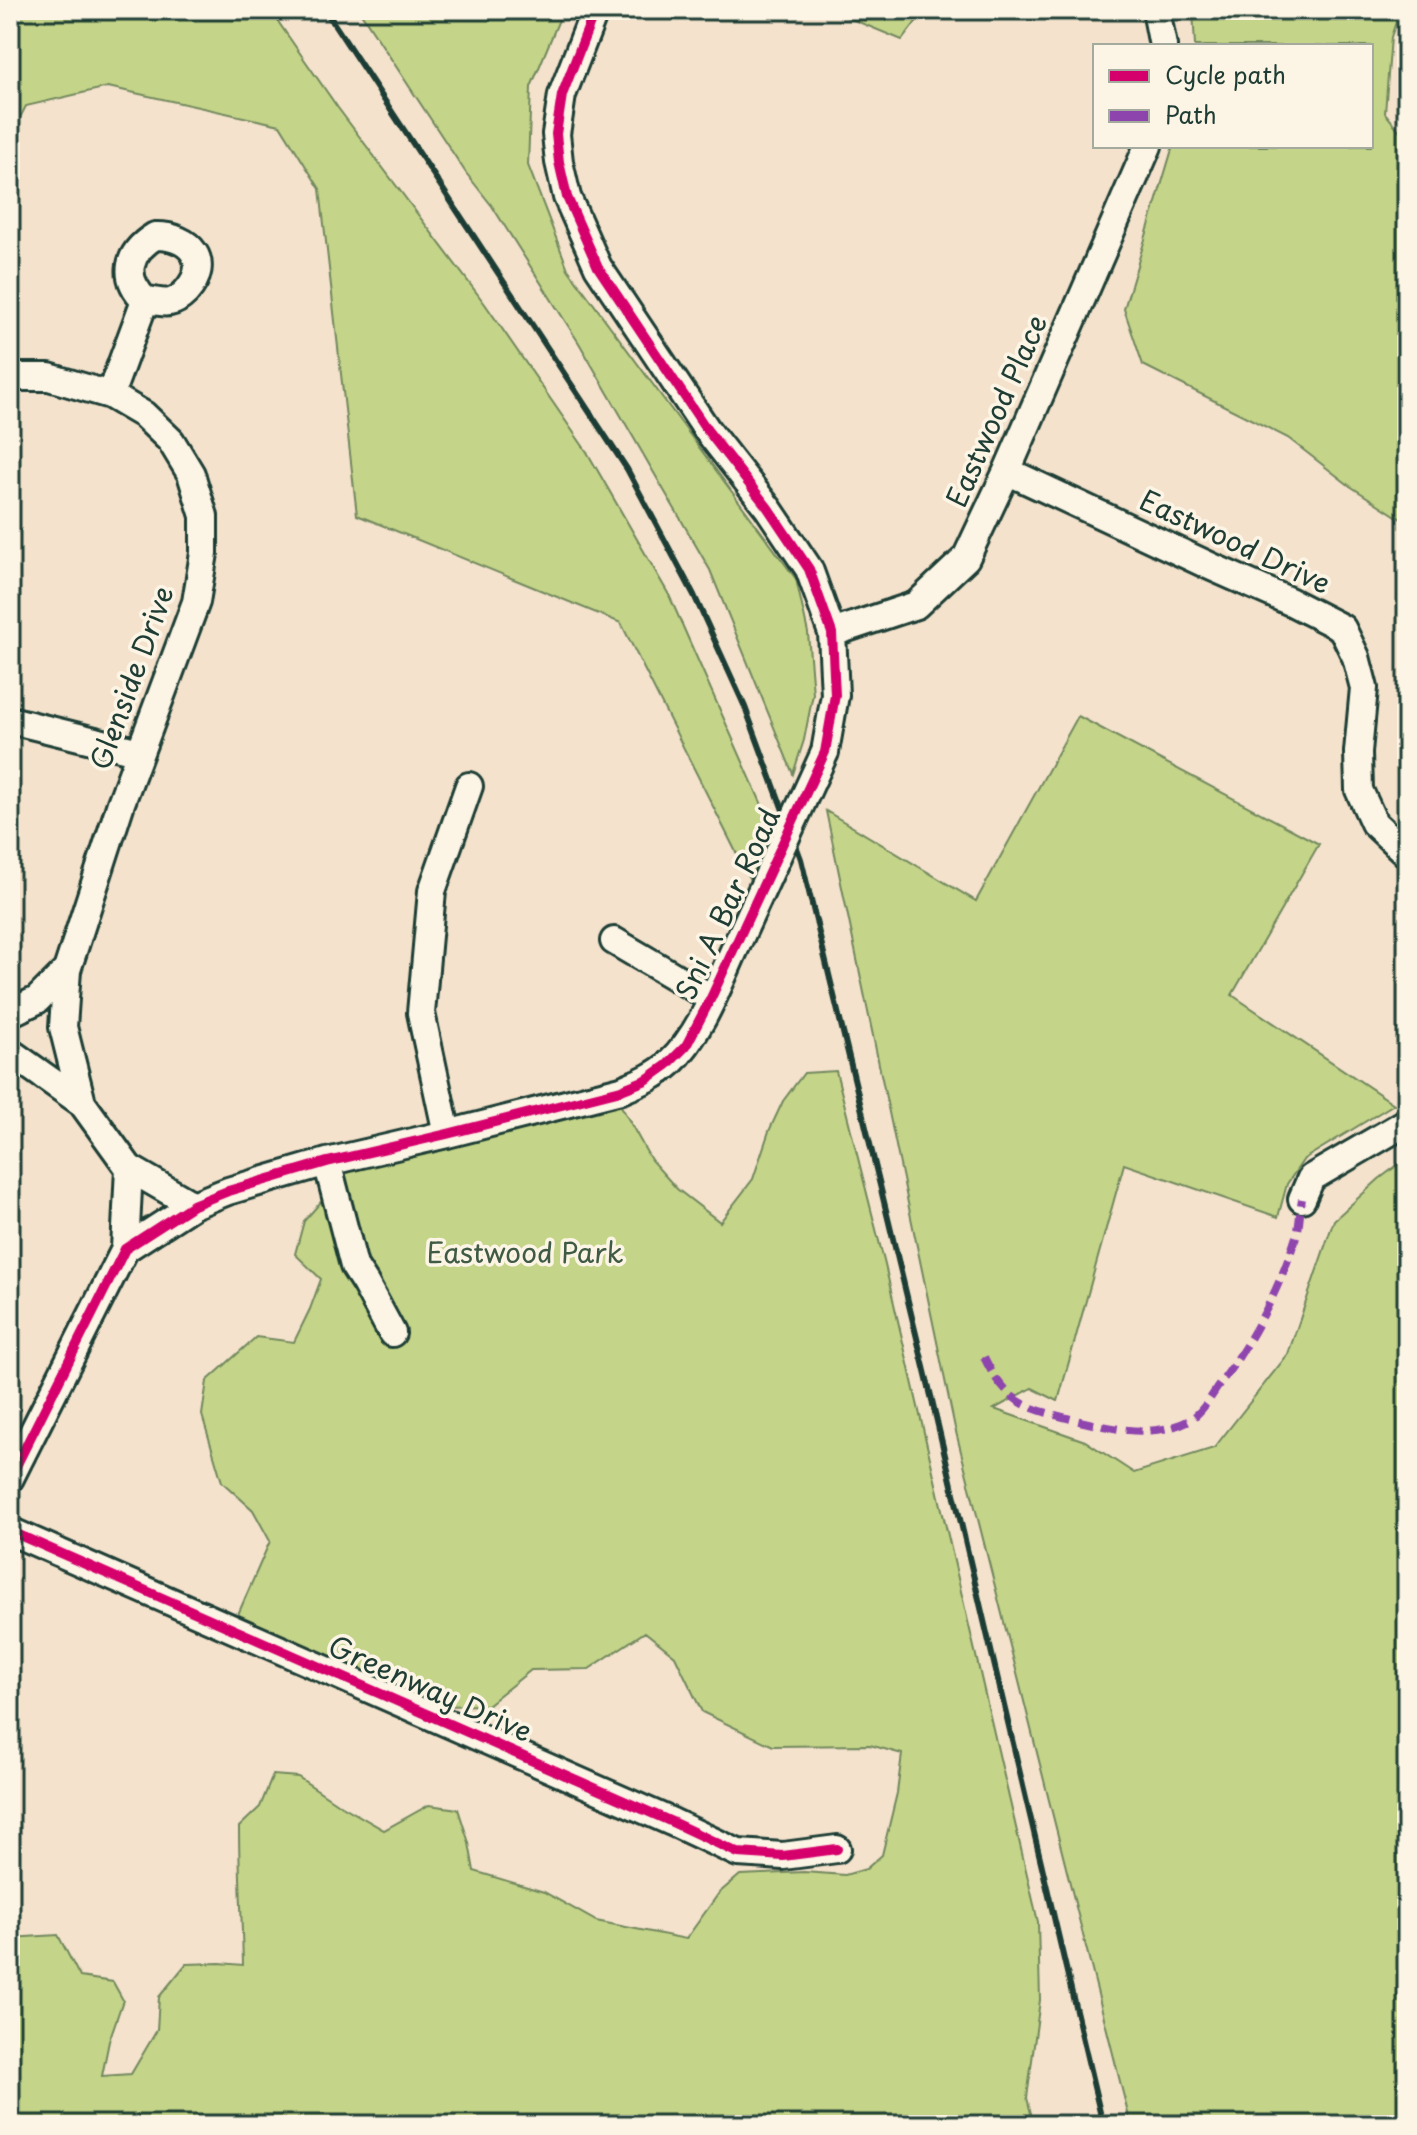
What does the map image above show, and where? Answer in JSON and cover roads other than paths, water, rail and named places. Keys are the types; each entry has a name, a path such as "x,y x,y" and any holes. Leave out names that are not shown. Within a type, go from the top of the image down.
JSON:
{"street":[{"name":"Sni A Bar Road","path":"125,1249 193,1205 228,1191 327,1162 621,1090 646,1080 686,1046 737,944 825,752 835,695 832,633 809,569 768,508 707,430 598,267 567,197 556,134 562,95 595,10"},
{"path":"1156,10 1163,44"},
{"name":"Eastwood Place","path":"832,633 916,605 966,558 1147,148"},
{"path":"110,395 145,300"},
{"name":"Glenside Drive","path":"10,377 49,377 110,395 144,415 171,441 191,474 204,516 204,553 196,602 121,803 67,970 63,1027 82,1103"},
{"name":"Eastwood Drive","path":"1007,471 1342,628 1356,657 1364,688 1358,752 1359,790 1374,823 1407,854"},
{"path":"10,720 140,752"},
{"path":"447,1134 421,1013 432,891 469,786"},
{"path":"614,941 711,998"},
{"name":"Glenside Drive","path":"10,1013 37,1000 67,970"},
{"path":"10,1052 82,1103 129,1168 193,1205"},
{"path":"1302,1199 1311,1178 1407,1122"},
{"path":"327,1162 354,1266 392,1333"},
{"path":"10,1478 125,1249 129,1168"},
{"name":"Greenway Drive","path":"10,1531 738,1853 783,1856 837,1849"}],"railway":[{"path":"325,10 627,469 694,595 745,707 801,859 1103,2125"}],"park label":[{"name":"Eastwood Park","path":"525,1253"}]}
